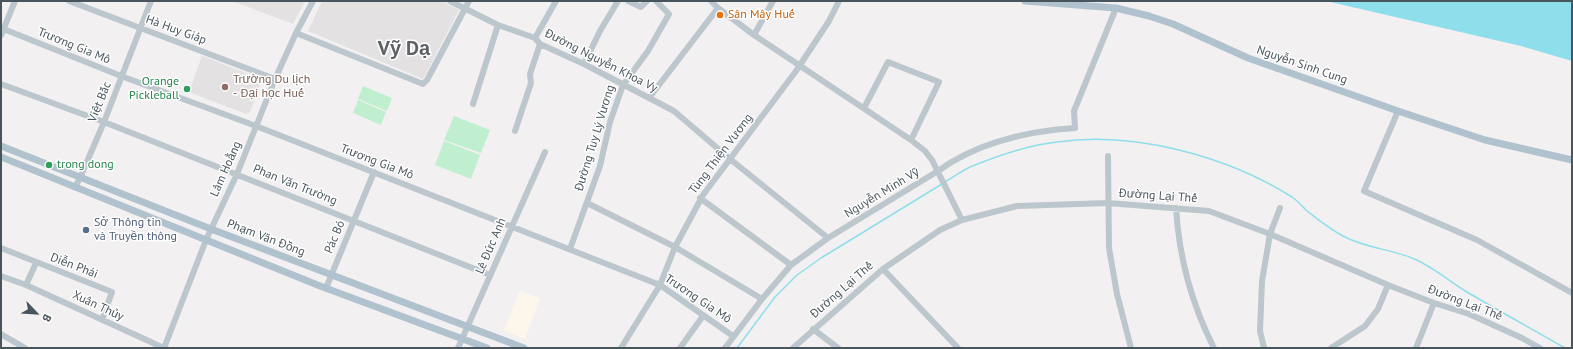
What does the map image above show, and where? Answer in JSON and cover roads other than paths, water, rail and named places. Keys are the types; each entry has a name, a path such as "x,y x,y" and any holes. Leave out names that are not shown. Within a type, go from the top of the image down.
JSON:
{"main road":[{"name":"Nguyễn Sinh Cung","path":"1025,1 1116,8 1149,16 1172,24 1248,58 1398,111 1485,140 1572,160"},
{"name":"Phạm Văn Đồng","path":"1,146 211,229 524,348"},
{"name":"Phạm Văn Đồng","path":"1,156 326,288 487,348"}],"street":[{"path":"2,31 15,1"},
{"name":"Hà Huy Giáp","path":"69,1 275,79"},
{"name":"Việt Bắc","path":"75,187 104,122 151,1"},
{"name":"Lâm Hoằng","path":"164,348 206,240 236,174 275,79 296,33 313,1"},
{"name":"Đường Nguyễn Khoa Vy","path":"450,1 498,25 535,38 540,44 584,64 674,111 730,159 828,238"},
{"path":"296,33 423,84 426,83 470,1"},
{"path":"535,38 556,1"},
{"path":"584,64 600,31 618,1"},
{"path":"628,1 641,7 647,1"},
{"name":"Đường Tuy Lý Vương","path":"570,249 600,166 610,122 623,84 648,52 669,14 656,1"},
{"path":"711,1 754,35 864,108 925,151 932,160 962,220"},
{"path":"754,35 773,1"},
{"name":"Tùng Thiện Vương","path":"622,348 660,285 675,247 700,198 800,65 829,21 839,1"},
{"path":"649,98 718,8"},
{"name":"Nguyễn Minh Vỹ","path":"725,348 762,299 791,265 828,238 939,174 951,162 993,144 1032,132 1076,128 1074,111 1116,8"},
{"path":"473,104 498,25"},
{"name":"Trương Gia Mô","path":"2,31 256,126 660,285 733,336"},
{"path":"515,131 531,83 530,74 540,44"},
{"path":"864,108 888,62 939,82 911,140"},
{"name":"Phan Văn Trường","path":"1,84 104,122 490,275"},
{"path":"1398,111 1364,191 1477,240 1572,293"},
{"name":"Lê Đức Anh","path":"458,348 545,152"},
{"path":"1108,156 1109,248 1113,273 1131,348"},
{"name":"Pác Bó","path":"326,288 374,172"},
{"path":"700,198 791,265"},
{"path":"587,203 675,247 762,299"},
{"name":"Đường Lại Thế","path":"793,348 882,269 940,230 962,220 1017,206 1108,204 1209,211 1270,234 1434,304 1469,314 1522,338 1540,348"},
{"path":"1176,208 1178,230 1188,280 1197,309 1214,348"},
{"path":"1264,348 1260,331 1262,281 1270,234 1280,208"},
{"name":"Diễn Phái","path":"1,248 112,292 102,320"},
{"path":"26,285 36,263"},
{"path":"882,269 958,348"},
{"name":"Xuân Thủy","path":"1,276 26,285 164,348"},
{"path":"1331,348 1365,326 1378,309 1388,285"},
{"path":"1416,348 1434,304"},
{"path":"680,348 703,316"},
{"path":"813,329 838,348"},
{"path":"1,334 25,348"}],"water":[{"path":"1326,1 1572,1 1572,61 1521,46"}],"waterway":[{"path":"945,182 967,168 1015,151 1047,143 1087,140 1117,140 1179,150 1239,170 1266,182 1292,197 1307,211 1343,236 1360,243 1404,255 1419,261 1467,292 1565,348"},
{"path":"737,348 775,297 797,275 821,258 942,184"}],"place":[{"name":"Sân Mây Huế","path":"720,15"},
{"name":"Trường Du lịch - Đại học Huế","path":"225,87"},
{"name":"Orange Pickleball","path":"187,89"},
{"name":"trong dong","path":"49,165"},
{"name":"Sở Thông tin và Truyền thông","path":"86,230"}],"district":[{"name":"Vỹ Dạ","path":"404,49"}]}
